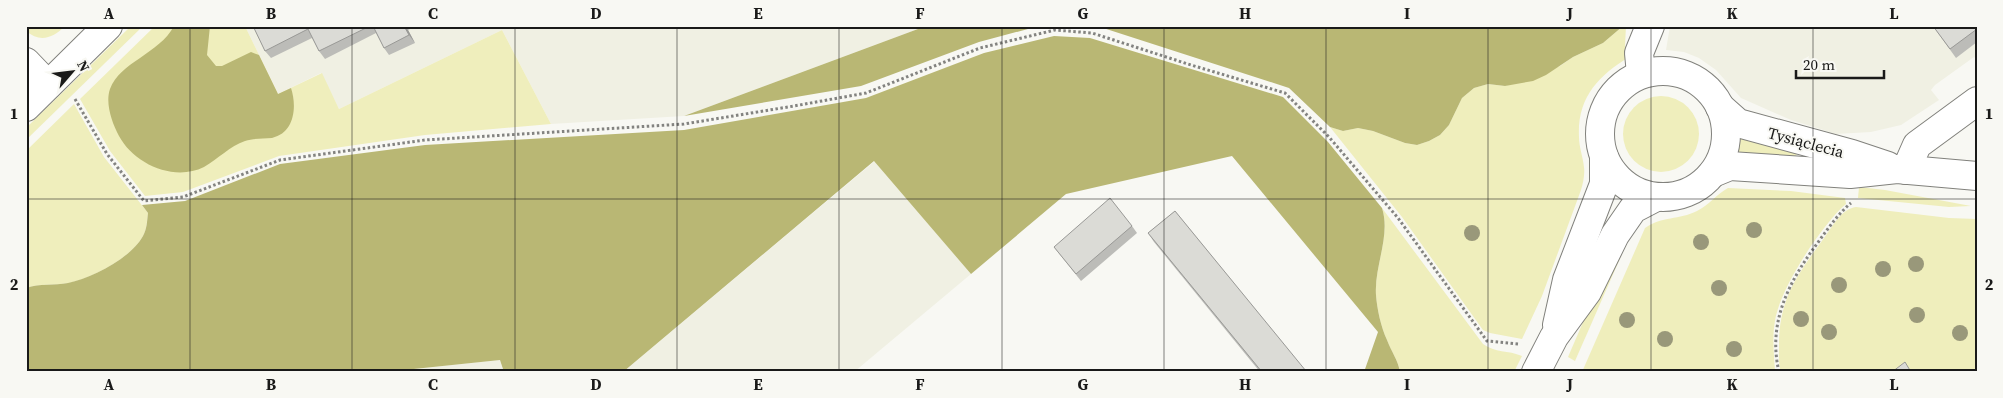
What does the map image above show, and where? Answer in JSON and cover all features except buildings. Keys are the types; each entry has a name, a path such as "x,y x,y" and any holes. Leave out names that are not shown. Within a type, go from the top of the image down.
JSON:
{"street":[{"path":"26,107 108,26"},
{"path":"1641,74 1639,52 1650,26"},
{"path":"26,62 48,85"},
{"path":"1554,337 1567,280 1604,184 1604,158 1599,139 1601,119 1607,103 1618,90 1641,74 1675,71 1689,76 1712,94 1725,119 1726,136 1724,150 1713,174 1698,187 1680,195 1668,198 1642,194 1630,188 1616,176 1604,158"},
{"path":"1902,170 1917,145 1977,101"},
{"name":"Tysiąclecia","path":"1720,107 1738,123 1852,154 1902,170"},
{"name":"Tysiąclecia","path":"1713,174 1730,166 1850,174 1902,170 1977,176"},
{"path":"1536,372 1554,337 1587,292 1615,235 1633,209 1656,197"}],"path":[{"path":"75,99 107,154 144,201 183,197 280,160 424,140 684,124 794,106 866,92 980,48 1055,30 1092,33 1285,93 1329,137 1398,218 1487,342 1522,345"},
{"path":"1779,372 1776,351 1777,321 1786,292 1808,256 1839,214 1851,203"}],"shaded area":[{"path":"174,26 210,26 207,55 216,66 222,66 251,52 259,55 278,94 291,88 294,110 290,125 286,131 272,138 252,139 240,143 204,167 192,171 168,171 156,168 134,155 119,136 114,125 108,100 110,89 122,72 159,44"},
{"path":"245,26 926,26 684,116 551,124 502,30 339,109 321,73 278,94"},
{"path":"926,26 1039,26 979,42 861,86 684,116"},
{"path":"1097,26 1623,26 1603,43 1573,57 1546,75 1533,81 1505,86 1488,84 1474,88 1462,98 1449,125 1440,135 1417,145 1405,143 1373,131 1358,128 1343,131 1330,127 1289,88"},
{"path":"1670,26 1977,26 1977,60 1974,57 1935,85 1931,90 1939,100 1901,125 1871,132 1836,134 1791,120 1741,98 1716,70 1699,58 1684,52 1666,50"},
{"path":"1054,36 1090,38 1283,97 1328,142 1382,208 1385,229 1377,273 1377,300 1383,329 1400,372 1364,372 1378,332 1232,156 1066,194 971,274 874,161 623,372 504,372 500,360 385,372 26,372 26,288 63,284 88,277 110,266 130,252 144,233 147,225 148,213 142,205 185,201 280,164 425,145 684,130 866,98 984,53"},
{"path":"875,161 971,274 854,372 623,372"},
{"path":"500,360 504,372 385,372"}],"green space":[{"path":"26,26 65,26 56,34 41,38 31,35 26,31"},
{"path":"131,26 143,26 26,140 26,128"},
{"path":"155,26 245,26 278,94 322,73 339,109 502,30 551,124 425,135 279,156 183,192 145,196 110,151 80,99"},
{"path":"1623,26 1626,26 1625,46 1629,57 1599,80 1586,100 1582,111 1579,123 1579,137 1584,167 1583,182 1542,296 1522,339 1483,330 1402,217 1330,127 1343,131 1358,128 1373,131 1405,143 1417,145 1429,141 1440,135 1449,125 1462,98 1474,88 1488,84 1505,86 1560,66 1573,57 1603,43"},
{"path":"1661,96 1675,99 1688,107 1696,120 1699,134 1696,148 1688,161 1675,169 1661,172 1647,169 1634,161 1626,148 1623,134 1626,120 1634,107 1647,99"},
{"path":"74,104 104,157 148,213 147,224 143,236 130,252 99,272 69,283 26,288 26,151"},
{"path":"1737,136 1798,152 1794,159 1735,152"},
{"path":"1859,187 1971,206 1949,207 1858,198"},
{"path":"1728,188 1791,191 1845,198 1846,204 1825,226 1803,258 1784,292 1774,327 1775,371 1582,372 1645,228 1651,224 1697,211"},
{"path":"1856,207 1949,218 1977,219 1977,372 1806,372 1805,370 1802,372 1781,372 1779,366 1780,328 1786,300 1798,275 1838,219 1846,211"},
{"path":"1382,208 1483,344 1492,349 1522,356 1514,372 1400,372 1383,329 1377,300 1377,273 1385,229"},
{"path":"1636,222 1575,361 1568,357 1590,306"}]}
